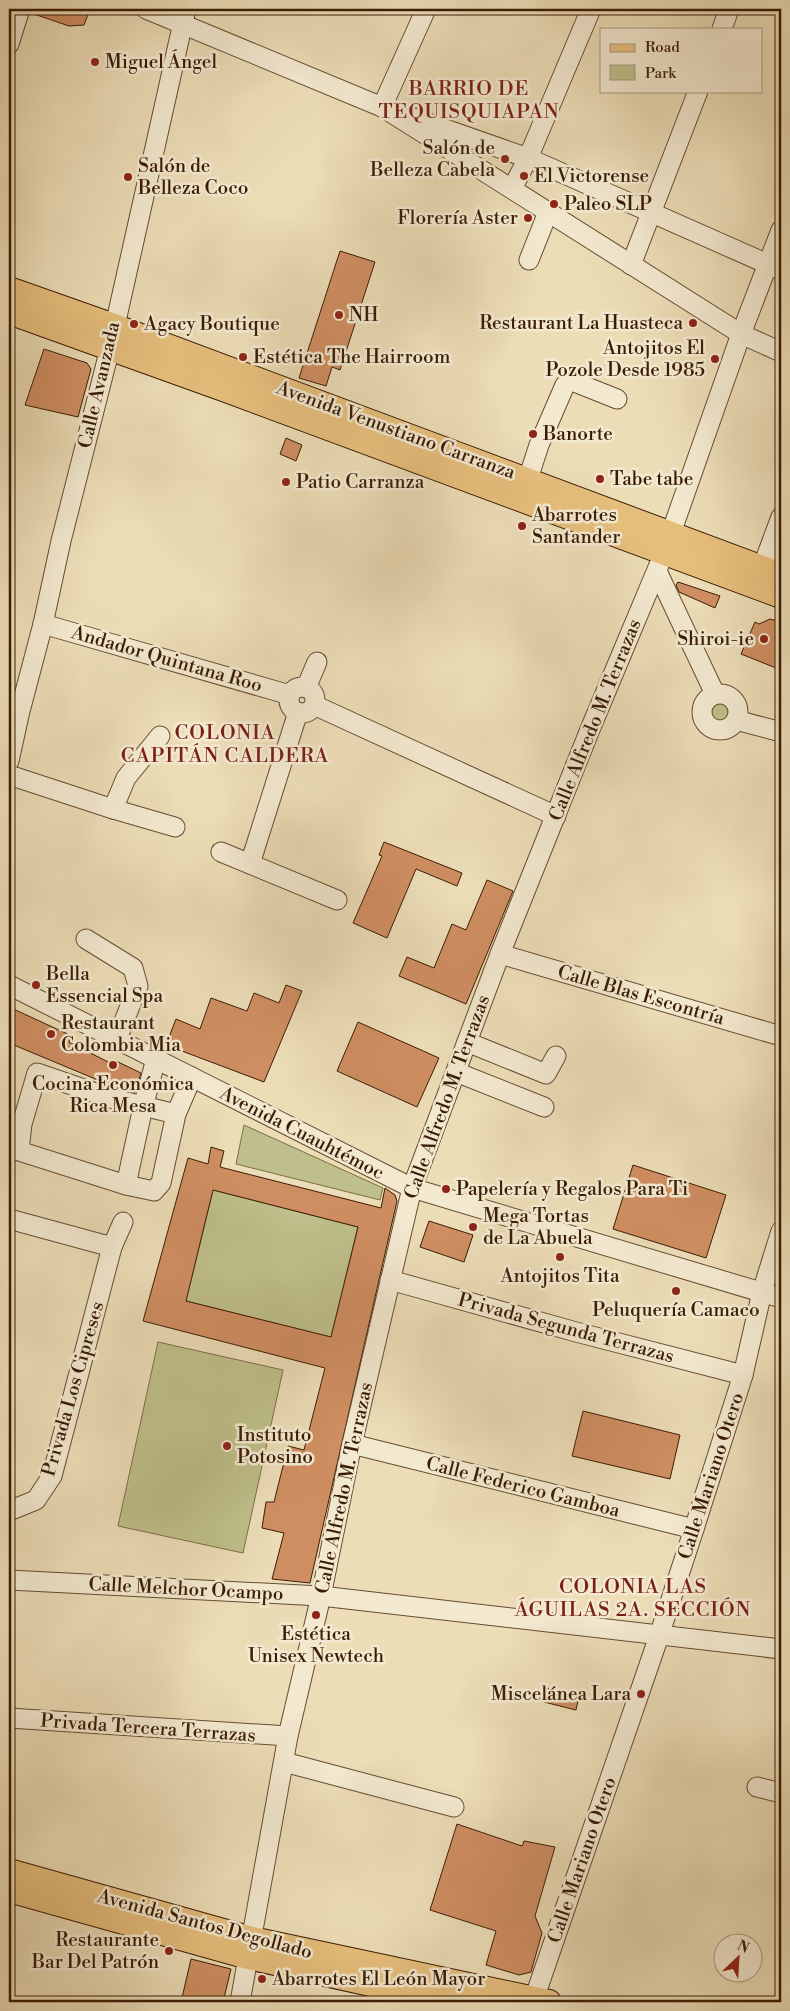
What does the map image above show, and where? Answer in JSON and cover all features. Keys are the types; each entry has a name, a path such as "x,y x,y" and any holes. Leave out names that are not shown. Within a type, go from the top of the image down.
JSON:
{"main road":[{"name":"Avenida Venustiano Carranza","path":"9,290 112,337 664,553 781,596"},
{"name":"Avenida Venustiano Carranza","path":"9,312 112,337 528,479 664,553 772,571"},
{"name":"Avenida Santos Degollado","path":"9,1871 250,1948 539,2001"},
{"name":"Avenida Santos Degollado","path":"9,1890 250,1948 452,2002"}],"street":[{"path":"9,44 20,9"},
{"path":"146,9 184,16 382,107 528,158 775,267"},
{"path":"382,107 426,9"},
{"path":"512,189 528,158 591,9"},
{"path":"722,28 729,9"},
{"name":"Calle Avanzada","path":"9,761 20,711 44,624 61,541 112,337 184,16"},
{"path":"631,264 653,212 698,92"},
{"path":"382,107 741,334 781,352"},
{"path":"530,260 548,212"},
{"name":"Calle Alfredo M. Terrazas","path":"240,2002 288,1736 321,1596 352,1444 412,1188 500,954 591,727 664,553 741,334 775,267 781,230"},
{"path":"528,479 539,445 565,385 572,381 617,400"},
{"path":"772,571 781,517"},
{"path":"664,553 715,694"},
{"name":"Andador Quintana Roo","path":"44,624 298,691"},
{"path":"250,864 306,709 314,695 298,691 317,662"},
{"path":"715,694 727,695 736,703 738,714 736,720 727,728 710,727 702,712 703,706 715,694"},
{"path":"306,709 556,816"},
{"path":"736,720 781,732"},
{"path":"113,809 126,778 160,736"},
{"path":"9,775 175,827"},
{"path":"221,852 337,900"},
{"path":"86,939 133,968 138,986 117,1039"},
{"name":"Calle Blas Escontría","path":"500,954 781,1036"},
{"name":"Avenida Cuauhtémoc","path":"9,985 412,1188 781,1298"},
{"path":"467,1042 546,1074 556,1056"},
{"path":"126,1185 143,1107 156,1059"},
{"path":"456,1072 544,1108"},
{"path":"176,1114 110,1098 37,1073 22,1124 19,1151 126,1185 154,1191 161,1183 176,1114 192,1077"},
{"name":"Privada Los Cipreses","path":"9,1511 36,1500 52,1476 112,1247 123,1222"},
{"path":"10,1223 112,1247"},
{"name":"Calle Mariano Otero","path":"539,2001 743,1376 762,1292 781,1230"},
{"name":"Privada Segunda Terrazas","path":"390,1280 743,1376"},
{"name":"Calle Federico Gamboa","path":"352,1444 694,1529"},
{"name":"Calle Melchor Ocampo","path":"9,1580 321,1596 659,1636 781,1648"},
{"name":"Privada Tercera Terrazas","path":"9,1718 288,1736"},
{"path":"284,1762 454,1807"},
{"path":"757,1787 781,1793"}],"green space":[{"path":"720,699 729,703 733,712 729,721 720,725 711,721 707,712 711,703"},
{"path":"244,1125 383,1188 380,1200 236,1164"},
{"path":"213,1190 358,1227 331,1337 186,1301"},
{"path":"158,1342 283,1370 243,1553 118,1526"}],"building":[{"path":"31,9 90,9 84,25 69,26 31,13"},
{"name":"NH","path":"340,251 375,262 340,370 332,367 326,386 299,378"},
{"path":"44,349 87,363 91,369 78,417 25,405"},
{"path":"286,438 302,445 296,461 280,454"},
{"path":"678,582 720,596 715,608 679,592 676,585"},
{"name":"Shiroi-ie","path":"770,619 781,622 781,670 741,654 755,622 759,624"},
{"path":"384,842 462,873 457,886 416,869 387,938 353,923 382,856 379,855"},
{"path":"487,880 513,891 466,1004 399,976 407,957 434,968 452,924 466,930"},
{"path":"286,985 302,991 264,1082 166,1045 176,1019 200,1029 211,998 247,1011 254,993 279,1003"},
{"path":"9,1007 72,1036 69,1042 112,1064 114,1060 141,1073 135,1093 117,1088 9,1043"},
{"path":"358,1022 439,1058 417,1107 337,1071"},
{"path":"211,1147 224,1151 220,1167 381,1208 385,1188 395,1195 397,1201 310,1583 272,1579 284,1533 262,1528 266,1502 274,1502 288,1446 304,1450 325,1368 143,1321 188,1158 208,1164","holes":["213,1190 358,1227 331,1337 186,1301"]},
{"path":"633,1165 726,1195 706,1258 613,1229"},
{"path":"429,1221 473,1235 464,1262 420,1247"},
{"path":"583,1411 680,1435 670,1479 572,1456"},
{"path":"547,1688 579,1696 576,1710 544,1702"},
{"path":"457,1824 522,1846 524,1841 555,1847 535,1916 542,1933 531,1972 519,1975 486,1965 496,1931 430,1910"},
{"path":"191,1959 231,1969 223,2002 181,2002"}],"place":[{"name":"Miguel Ángel","path":"95,62"},
{"name":"Salón de Belleza Cabela","path":"505,159"},
{"name":"El Victorense","path":"524,176"},
{"name":"Salón de Belleza Coco","path":"128,177"},
{"name":"Paleo SLP","path":"554,204"},
{"name":"Florería Aster","path":"528,218"},
{"name":"NH","path":"339,315"},
{"name":"Restaurant La Huasteca","path":"693,323"},
{"name":"Agacy Boutique","path":"134,324"},
{"name":"Estética The Hairroom","path":"243,357"},
{"name":"Antojitos El Pozole Desde 1985","path":"715,359"},
{"name":"Banorte","path":"533,434"},
{"name":"Tabe tabe","path":"600,479"},
{"name":"Patio Carranza","path":"286,482"},
{"name":"Abarrotes Santander","path":"522,526"},
{"name":"Shiroi-ie","path":"764,639"},
{"name":"Bella Essencial Spa","path":"36,985"},
{"name":"Restaurant Colombia Mia","path":"51,1034"},
{"name":"Cocina Económica Rica Mesa","path":"113,1065"},
{"name":"Papelería y Regalos Para Ti","path":"446,1189"},
{"name":"Mega Tortas de La Abuela","path":"473,1227"},
{"name":"Antojitos Tita","path":"560,1257"},
{"name":"Peluquería Camaco","path":"676,1291"},
{"name":"Instituto Potosino","path":"227,1446"},
{"name":"Estética Unisex Newtech","path":"316,1615"},
{"name":"Miscelánea Lara","path":"641,1694"},
{"name":"Restaurante Bar Del Patrón","path":"169,1951"},
{"name":"Abarrotes El León Mayor","path":"262,1979"}],"district":[{"name":"BARRIO DE TEQUISQUIAPAN","path":"469,100"},
{"name":"COLONIA CAPITÁN CALDERA","path":"225,744"},
{"name":"COLONIA LAS ÁGUILAS 2A. SECCIÓN","path":"633,1598"}]}
